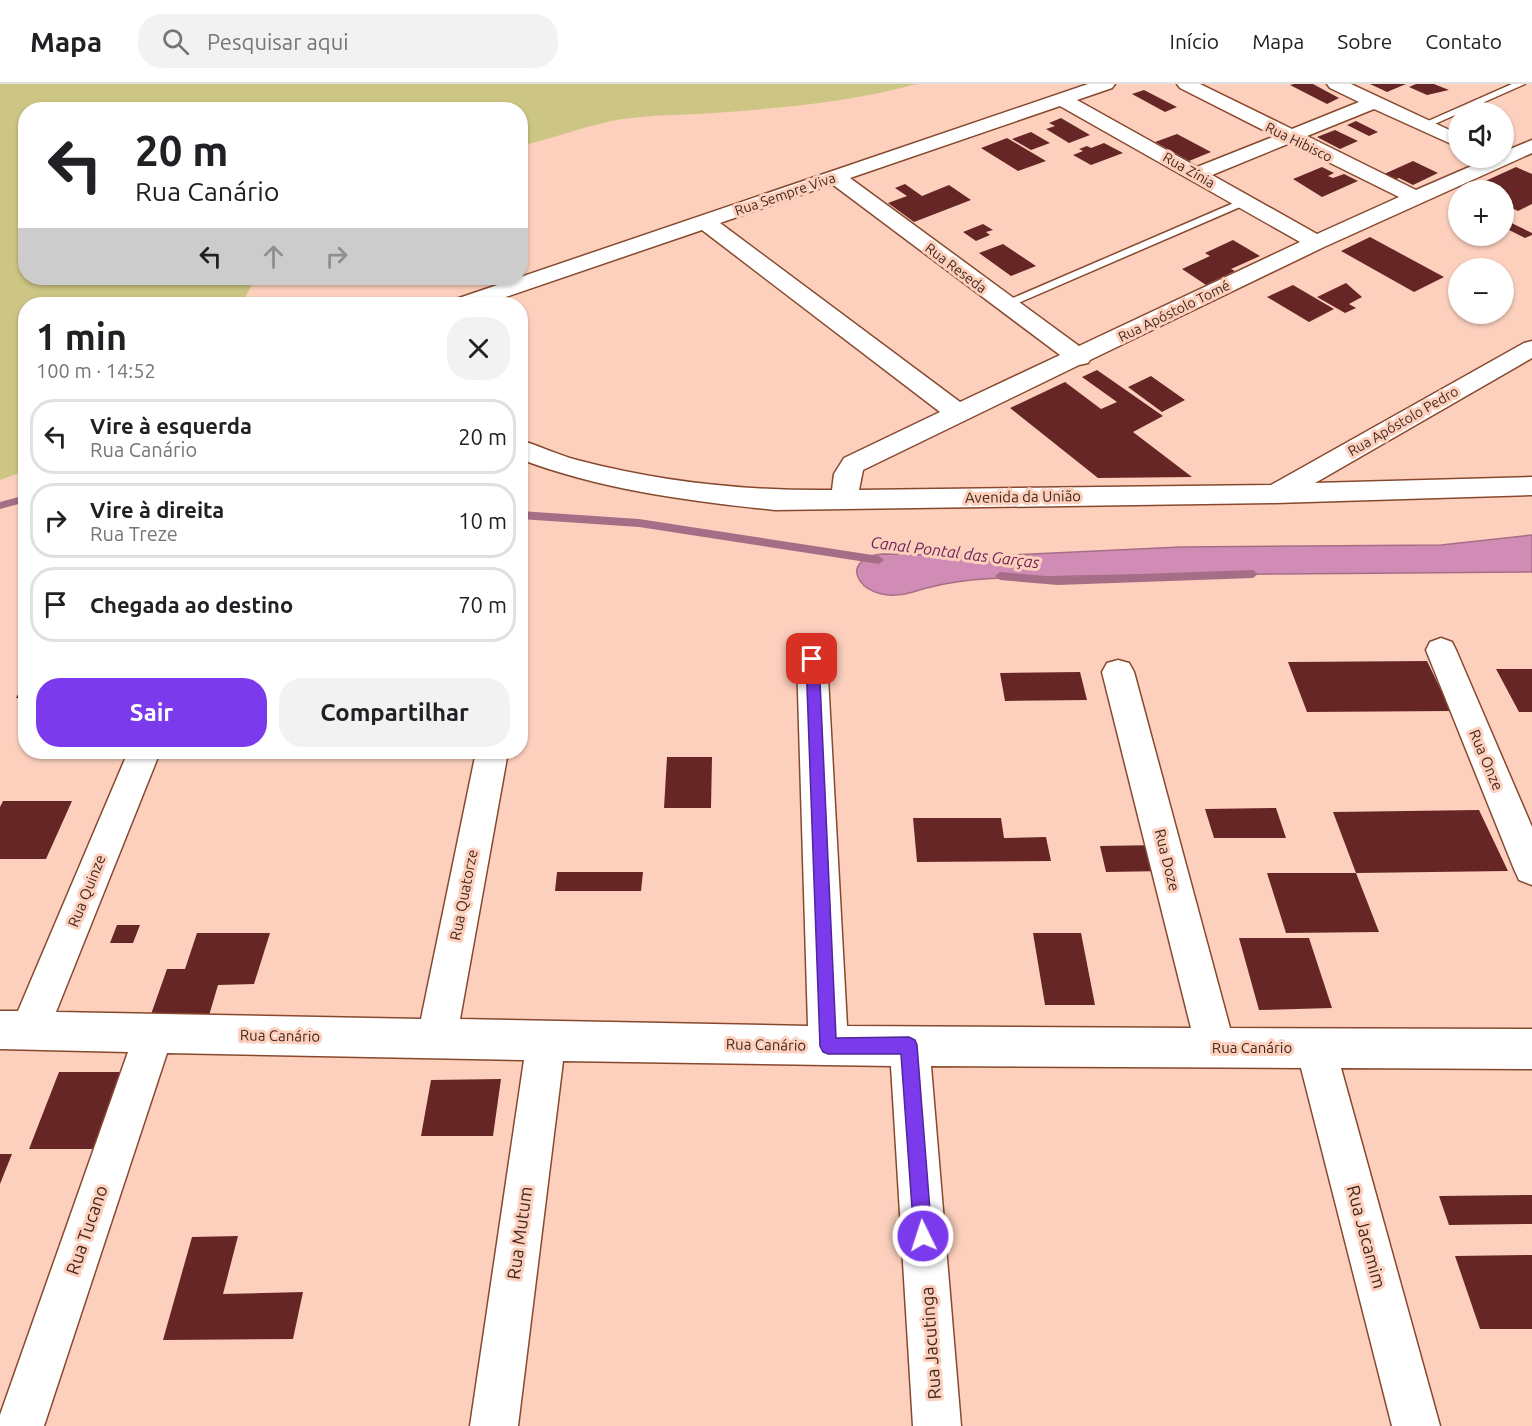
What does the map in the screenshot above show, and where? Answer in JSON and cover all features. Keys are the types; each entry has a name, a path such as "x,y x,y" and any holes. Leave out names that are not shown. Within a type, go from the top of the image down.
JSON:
{"street":[{"name":"Rua Sempre Viva","path":"528,282 1106,84"},
{"name":"Rua Hibisco","path":"1186,84 1414,197"},
{"path":"1336,84 1448,136"},
{"name":"Rua Zínia","path":"1061,99 1316,242"},
{"path":"1197,174 1375,102"},
{"name":"Rua Apóstolo Tomé","path":"1514,152 1532,146"},
{"name":"Rua Apóstolo Tomé","path":"844,500 847,474 853,464 1079,358 1316,242 1477,168"},
{"name":"Rua Reseda","path":"834,176 1079,358"},
{"path":"705,222 959,414"},
{"name":"Rua Sempre Viva","path":"485,297 520,285"},
{"name":"Rua Apóstolo Pedro","path":"1275,494 1532,348"},
{"name":"Avenida da União","path":"528,452 577,469 697,492 775,500 1275,494 1532,486"},
{"name":"Rua Onze","path":"1441,650 1532,869"},
{"path":"812,659 828,1046"},
{"name":"Rua Doze","path":"1118,672 1215,1047"},
{"name":"Rua Quinze","path":"15,1031 141,759"},
{"name":"Rua Quatorze","path":"437,1039 491,759"},
{"name":"Rua Canário","path":"15,1031 828,1046 1532,1049"},
{"name":"Rua Tucano","path":"20,1426 154,1035"},
{"name":"Rua Mutum","path":"494,1426 546,1041"},
{"name":"Rua Jacutinga","path":"909,1045 937,1426"},
{"name":"Rua Jacamim","path":"1316,1048 1416,1426"}],"lane":[{"path":"1424,125 1520,84"},
{"path":"1005,304 1243,202"}],"shaded area":[{"path":"0,84 917,84 816,103 622,119 528,144 528,102 18,102 18,285 252,285 246,297 18,297 18,474 0,480"},
{"path":"1532,535 1532,572 1006,578 960,581 895,595 880,594 868,588 860,581 857,572 859,564 867,558 882,554 991,556 1181,547 1441,545"}],"building":[{"path":"1313,84 1339,98 1327,104 1290,85"},
{"path":"1370,84 1406,84 1387,92"},
{"path":"1416,84 1434,84 1449,90 1427,95 1409,87"},
{"path":"1144,90 1177,107 1165,112 1132,94"},
{"path":"1061,118 1090,135 1069,143 1046,129 1055,126 1049,123"},
{"path":"1356,121 1378,132 1369,136 1347,125"},
{"path":"1335,130 1358,141 1340,149 1317,137"},
{"path":"1031,132 1050,143 1031,150 1012,139"},
{"path":"1177,134 1211,152 1189,161 1155,142"},
{"path":"1007,138 1046,161 1018,171 981,148"},
{"path":"1104,143 1123,153 1091,165 1073,155 1083,151 1079,149 1087,146 1091,148"},
{"path":"1413,161 1438,173 1413,185 1399,178 1392,181 1382,175"},
{"path":"1322,167 1334,173 1328,176 1333,178 1344,174 1358,181 1322,197 1293,179"},
{"path":"1514,168 1532,174 1532,204 1518,211 1514,209 1514,180 1488,180"},
{"path":"905,184 922,196 949,185 971,200 914,222 888,203 907,196 895,188"},
{"path":"983,224 993,230 986,232 990,235 976,241 963,232"},
{"path":"1514,224 1532,233 1525,238 1514,232"},
{"path":"1370,237 1444,277 1414,292 1341,251"},
{"path":"1233,240 1260,256 1231,269 1235,271 1206,285 1182,269 1210,256 1205,253"},
{"path":"1003,244 1036,266 1011,276 979,253"},
{"path":"1346,283 1362,297 1349,304 1356,308 1345,313 1317,297"},
{"path":"1293,285 1334,309 1309,322 1267,297"},
{"path":"1097,370 1163,416 1133,432 1192,477 1098,478 1010,408 1065,382 1101,409 1117,402 1082,377"},
{"path":"1151,376 1185,400 1162,412 1128,387"},
{"path":"1427,661 1451,711 1307,712 1288,662"},
{"path":"1496,669 1532,669 1532,712 1519,712"},
{"path":"1080,672 1087,700 1005,701 1000,673"},
{"path":"667,757 712,757 711,808 664,808"},
{"path":"3,801 72,801 46,859 0,859 0,807"},
{"path":"1276,808 1286,838 1214,838 1205,809"},
{"path":"1479,810 1508,871 1356,873 1333,812"},
{"path":"913,818 1001,818 1004,838 1046,837 1051,861 917,862"},
{"path":"1159,845 1166,871 1106,872 1100,846"},
{"path":"557,872 643,872 641,891 555,891"},
{"path":"1267,873 1356,873 1379,932 1286,933"},
{"path":"117,925 140,925 133,943 110,943"},
{"path":"197,933 270,933 254,984 218,985 208,1019 149,1020 167,969 185,969"},
{"path":"1033,933 1081,933 1095,1005 1045,1005"},
{"path":"1239,938 1309,938 1332,1008 1259,1010"},
{"path":"59,1072 129,1072 102,1149 29,1149"},
{"path":"501,1079 493,1136 421,1136 431,1080"},
{"path":"0,1154 12,1154 0,1184"},
{"path":"1532,1195 1532,1224 1449,1225 1439,1196"},
{"path":"238,1236 223,1294 303,1292 293,1339 163,1340 192,1237"},
{"path":"1532,1255 1532,1329 1480,1329 1455,1256"}],"waterway":[{"name":"Canal Pontal das Garças","path":"0,506 18,500"},
{"name":"Canal Pontal das Garças","path":"528,516 639,523 879,560"},
{"name":"Canal Pontal das Garças","path":"1000,576 1058,581 1253,574"}],"route":[{"path":"812,659 828,1046 909,1045 923,1236"}]}
